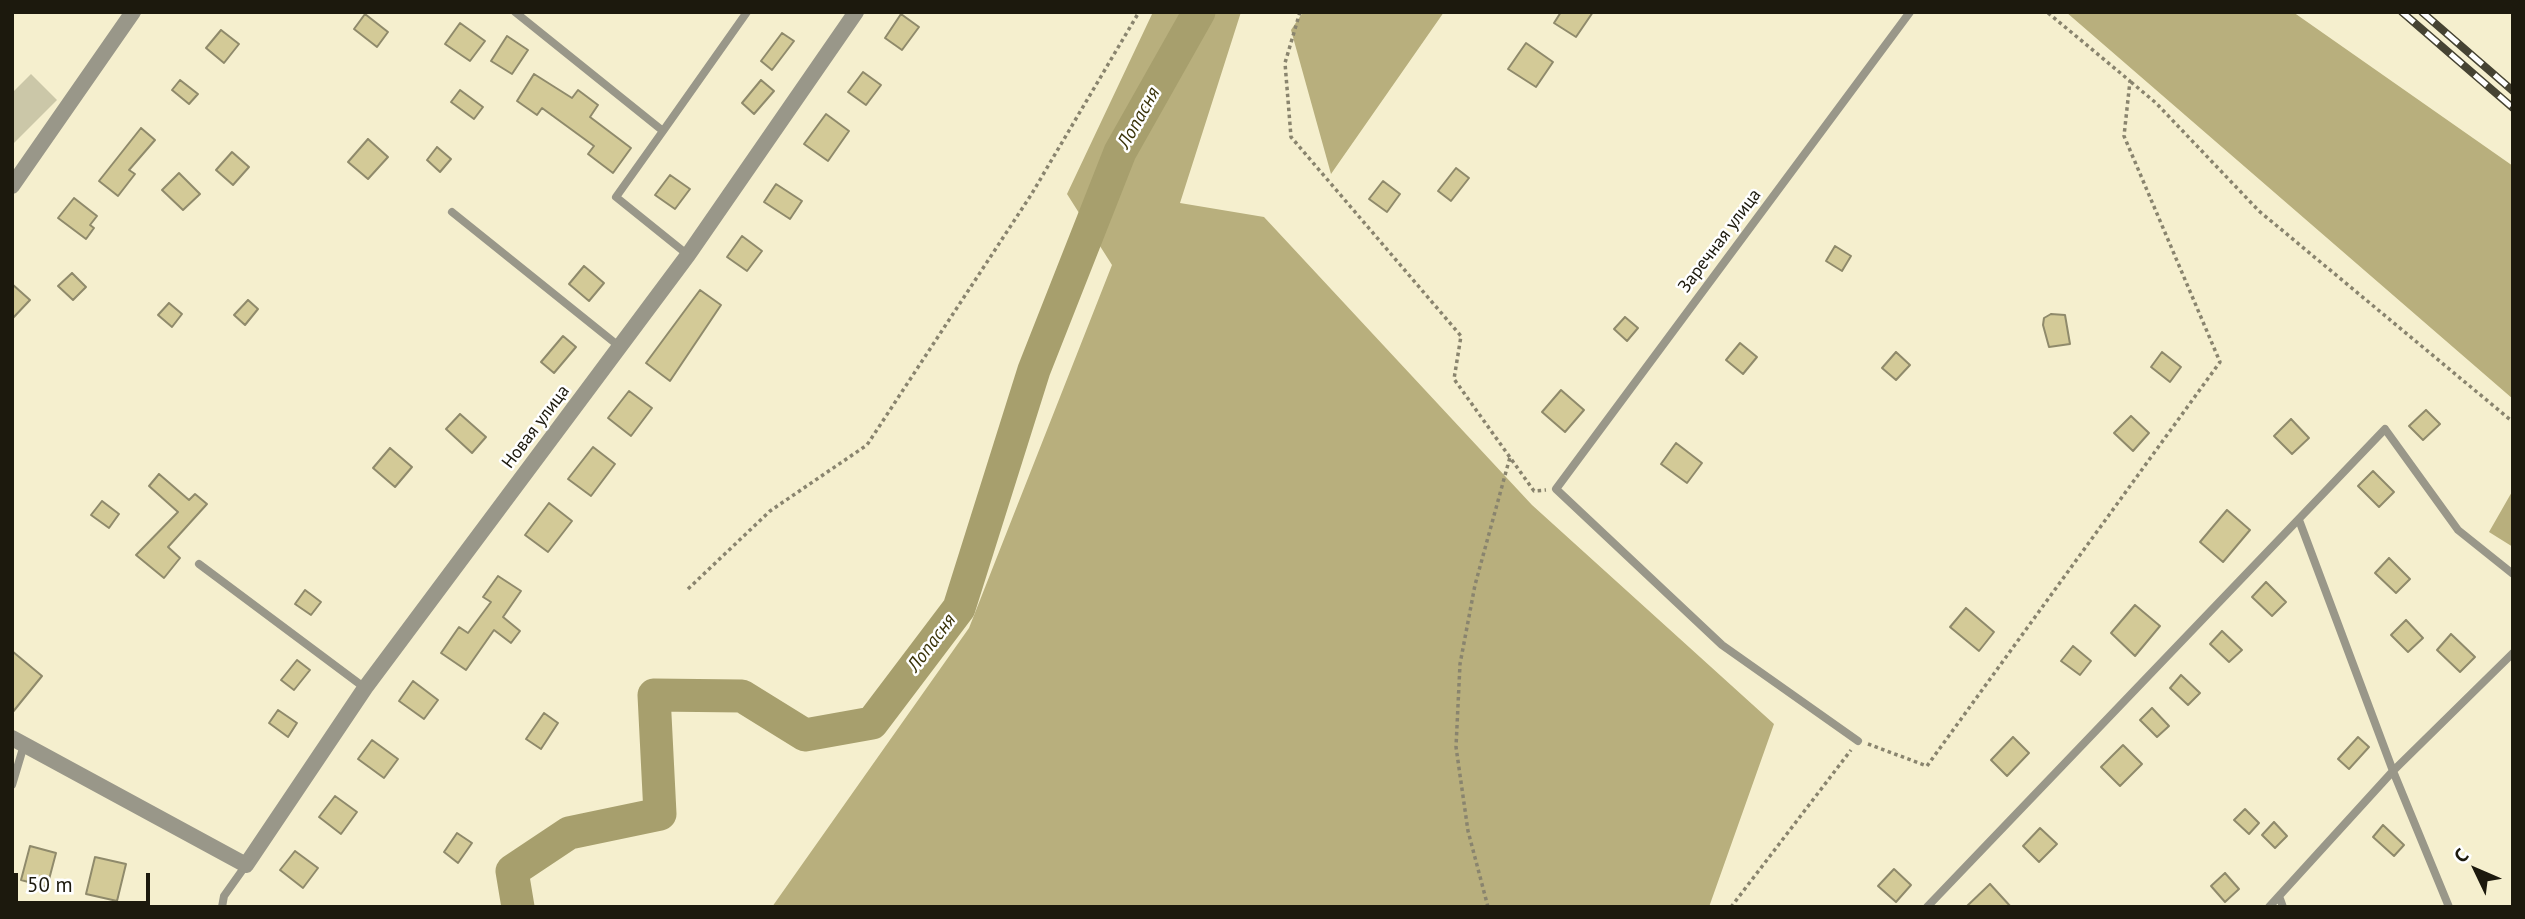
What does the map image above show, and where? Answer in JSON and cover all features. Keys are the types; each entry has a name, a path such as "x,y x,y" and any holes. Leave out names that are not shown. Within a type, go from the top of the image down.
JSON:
{"street":[{"path":"12,186 133,12"},
{"name":"Новая улица","path":"246,865 365,688 688,255 856,12"},
{"path":"18,742 246,865"}],"lane":[{"path":"515,12 663,131"},
{"path":"688,255 616,197 747,12"},
{"name":"Заречная улица","path":"1556,489 1910,12"},
{"path":"452,212 620,347"},
{"path":"1927,907 2385,429 2458,530 2513,574"},
{"path":"1556,489 1722,645 1858,741"},
{"path":"2299,520 2393,771 2449,907"},
{"path":"199,564 365,688"},
{"path":"2269,907 2393,771 2513,653"},
{"path":"12,785 18,742"},
{"path":"222,907 224,896 246,865"},
{"path":"224,896 230,907"},
{"path":"2279,896 2283,907"}],"path":[{"path":"688,589 770,511 867,445 1031,195 1139,12"},
{"path":"1300,12 1285,63 1291,137 1461,336 1454,379 1534,491 1556,489"},
{"path":"2047,12 2156,103 2259,211 2513,422"},
{"path":"1731,907 1858,741 1927,766 2220,362 2124,136 2130,81"},
{"path":"1488,907 1468,831 1456,747 1461,664 1473,598 1510,457"}],"shaded area":[{"path":"1153,12 1241,12 1180,203 1264,217 1532,505 1774,724 1709,907 772,907 969,628 1112,265 1067,194"},
{"path":"1303,12 1444,12 1331,174 1291,30"},
{"path":"2066,12 2293,12 2513,166 2513,399"},
{"path":"31,74 57,100 12,145 12,93"},
{"path":"2513,490 2513,547 2489,532"}],"building":[{"path":"1561,12 1593,12 1576,37 1554,23"},
{"path":"365,14 388,32 377,47 354,29"},
{"path":"901,14 919,27 902,50 885,38"},
{"path":"460,23 485,41 470,61 445,44"},
{"path":"221,30 239,44 224,63 206,48"},
{"path":"782,33 794,41 772,70 761,61"},
{"path":"507,36 528,50 512,74 491,61"},
{"path":"1526,43 1553,62 1536,87 1508,69"},
{"path":"863,72 881,85 866,105 848,92"},
{"path":"534,74 572,98 578,90 598,105 590,117 631,148 613,173 588,154 594,146 542,108 537,115 517,101"},
{"path":"180,80 198,94 189,104 172,90"},
{"path":"761,80 774,91 754,114 742,103"},
{"path":"460,90 483,107 474,119 451,102"},
{"path":"826,114 849,131 828,161 804,144"},
{"path":"141,128 155,140 129,170 135,174 118,196 99,181"},
{"path":"368,139 388,157 368,179 348,162"},
{"path":"437,147 451,159 440,172 427,160"},
{"path":"232,152 249,167 233,185 216,170"},
{"path":"1456,168 1469,178 1451,201 1438,191"},
{"path":"179,173 200,194 183,210 162,190"},
{"path":"670,175 690,189 675,209 655,195"},
{"path":"1383,181 1400,194 1387,212 1369,199"},
{"path":"776,184 802,201 790,219 764,202"},
{"path":"74,198 97,216 90,225 94,228 86,239 58,218"},
{"path":"742,236 762,251 747,271 727,257"},
{"path":"1835,246 1851,256 1842,271 1826,261"},
{"path":"584,266 604,283 589,301 569,284"},
{"path":"72,273 86,287 73,300 58,286"},
{"path":"12,284 30,300 12,319"},
{"path":"700,290 721,305 670,381 646,363"},
{"path":"248,300 258,309 245,325 234,315"},
{"path":"169,303 182,314 172,327 158,315"},
{"path":"2051,314 2065,315 2070,344 2049,347 2043,325 2044,318"},
{"path":"1625,317 1638,328 1627,341 1614,329"},
{"path":"563,336 576,347 554,373 541,362"},
{"path":"1740,343 1757,357 1743,374 1726,360"},
{"path":"1896,352 1910,365 1896,380 1882,368"},
{"path":"2162,352 2181,367 2170,382 2151,367"},
{"path":"1561,390 1584,410 1565,432 1542,412"},
{"path":"629,391 652,408 631,436 608,418"},
{"path":"2426,410 2440,424 2423,440 2409,426"},
{"path":"460,414 486,437 472,453 446,429"},
{"path":"2131,416 2149,433 2133,451 2114,433"},
{"path":"2291,419 2309,438 2292,454 2274,436"},
{"path":"1676,443 1702,463 1687,483 1661,464"},
{"path":"593,447 615,464 591,496 568,479"},
{"path":"390,448 412,467 395,487 373,468"},
{"path":"2373,471 2394,492 2379,507 2358,486"},
{"path":"159,474 189,500 195,494 207,504 168,547 180,558 164,578 136,555 178,512 149,486"},
{"path":"102,501 119,514 109,528 91,515"},
{"path":"549,503 572,521 548,552 525,535"},
{"path":"2227,510 2250,530 2223,562 2200,542"},
{"path":"2389,558 2410,579 2396,593 2375,573"},
{"path":"498,576 521,591 503,617 520,631 511,643 494,630 466,670 441,653 459,627 468,633 491,602 483,597"},
{"path":"2266,582 2286,602 2272,616 2252,597"},
{"path":"305,590 321,602 311,615 295,604"},
{"path":"2135,605 2160,626 2135,656 2111,633"},
{"path":"1966,608 1994,632 1979,651 1950,627"},
{"path":"2406,620 2423,638 2408,652 2391,635"},
{"path":"2222,631 2242,650 2229,662 2210,644"},
{"path":"2451,634 2475,657 2460,672 2437,650"},
{"path":"2073,646 2091,661 2080,675 2061,661"},
{"path":"12,651 42,676 12,713"},
{"path":"297,660 310,670 294,690 281,680"},
{"path":"2181,675 2200,693 2188,705 2170,688"},
{"path":"413,681 438,700 424,719 399,701"},
{"path":"2152,708 2169,726 2157,737 2140,720"},
{"path":"278,710 297,723 288,737 269,723"},
{"path":"544,713 558,723 541,749 526,739"},
{"path":"2013,737 2029,753 2007,776 1991,760"},
{"path":"2358,737 2369,747 2349,769 2338,759"},
{"path":"372,740 398,759 384,778 358,759"},
{"path":"2123,745 2142,764 2120,786 2101,767"},
{"path":"335,796 357,812 341,834 319,817"},
{"path":"2245,809 2259,823 2249,834 2234,820"},
{"path":"2274,822 2287,836 2275,848 2262,835"},
{"path":"2383,825 2404,845 2394,856 2373,837"},
{"path":"2040,828 2057,844 2039,862 2023,846"},
{"path":"457,833 472,843 458,863 444,852"},
{"path":"30,846 56,853 47,887 21,880"},
{"path":"295,851 318,868 303,888 280,870"},
{"path":"95,857 126,864 117,901 86,894"},
{"path":"1894,869 1911,885 1896,902 1878,886"},
{"path":"2225,873 2239,889 2225,902 2211,886"},
{"path":"1990,884 2011,907 1966,907"}],"waterway":[{"name":"Лопасня","path":"518,907 512,871 569,833 660,814 654,695 742,696 805,735 872,723 959,608 1034,370 1120,152 1199,12"}],"railway":[{"path":"2402,12 2513,108"},
{"path":"2422,12 2513,91"}]}
